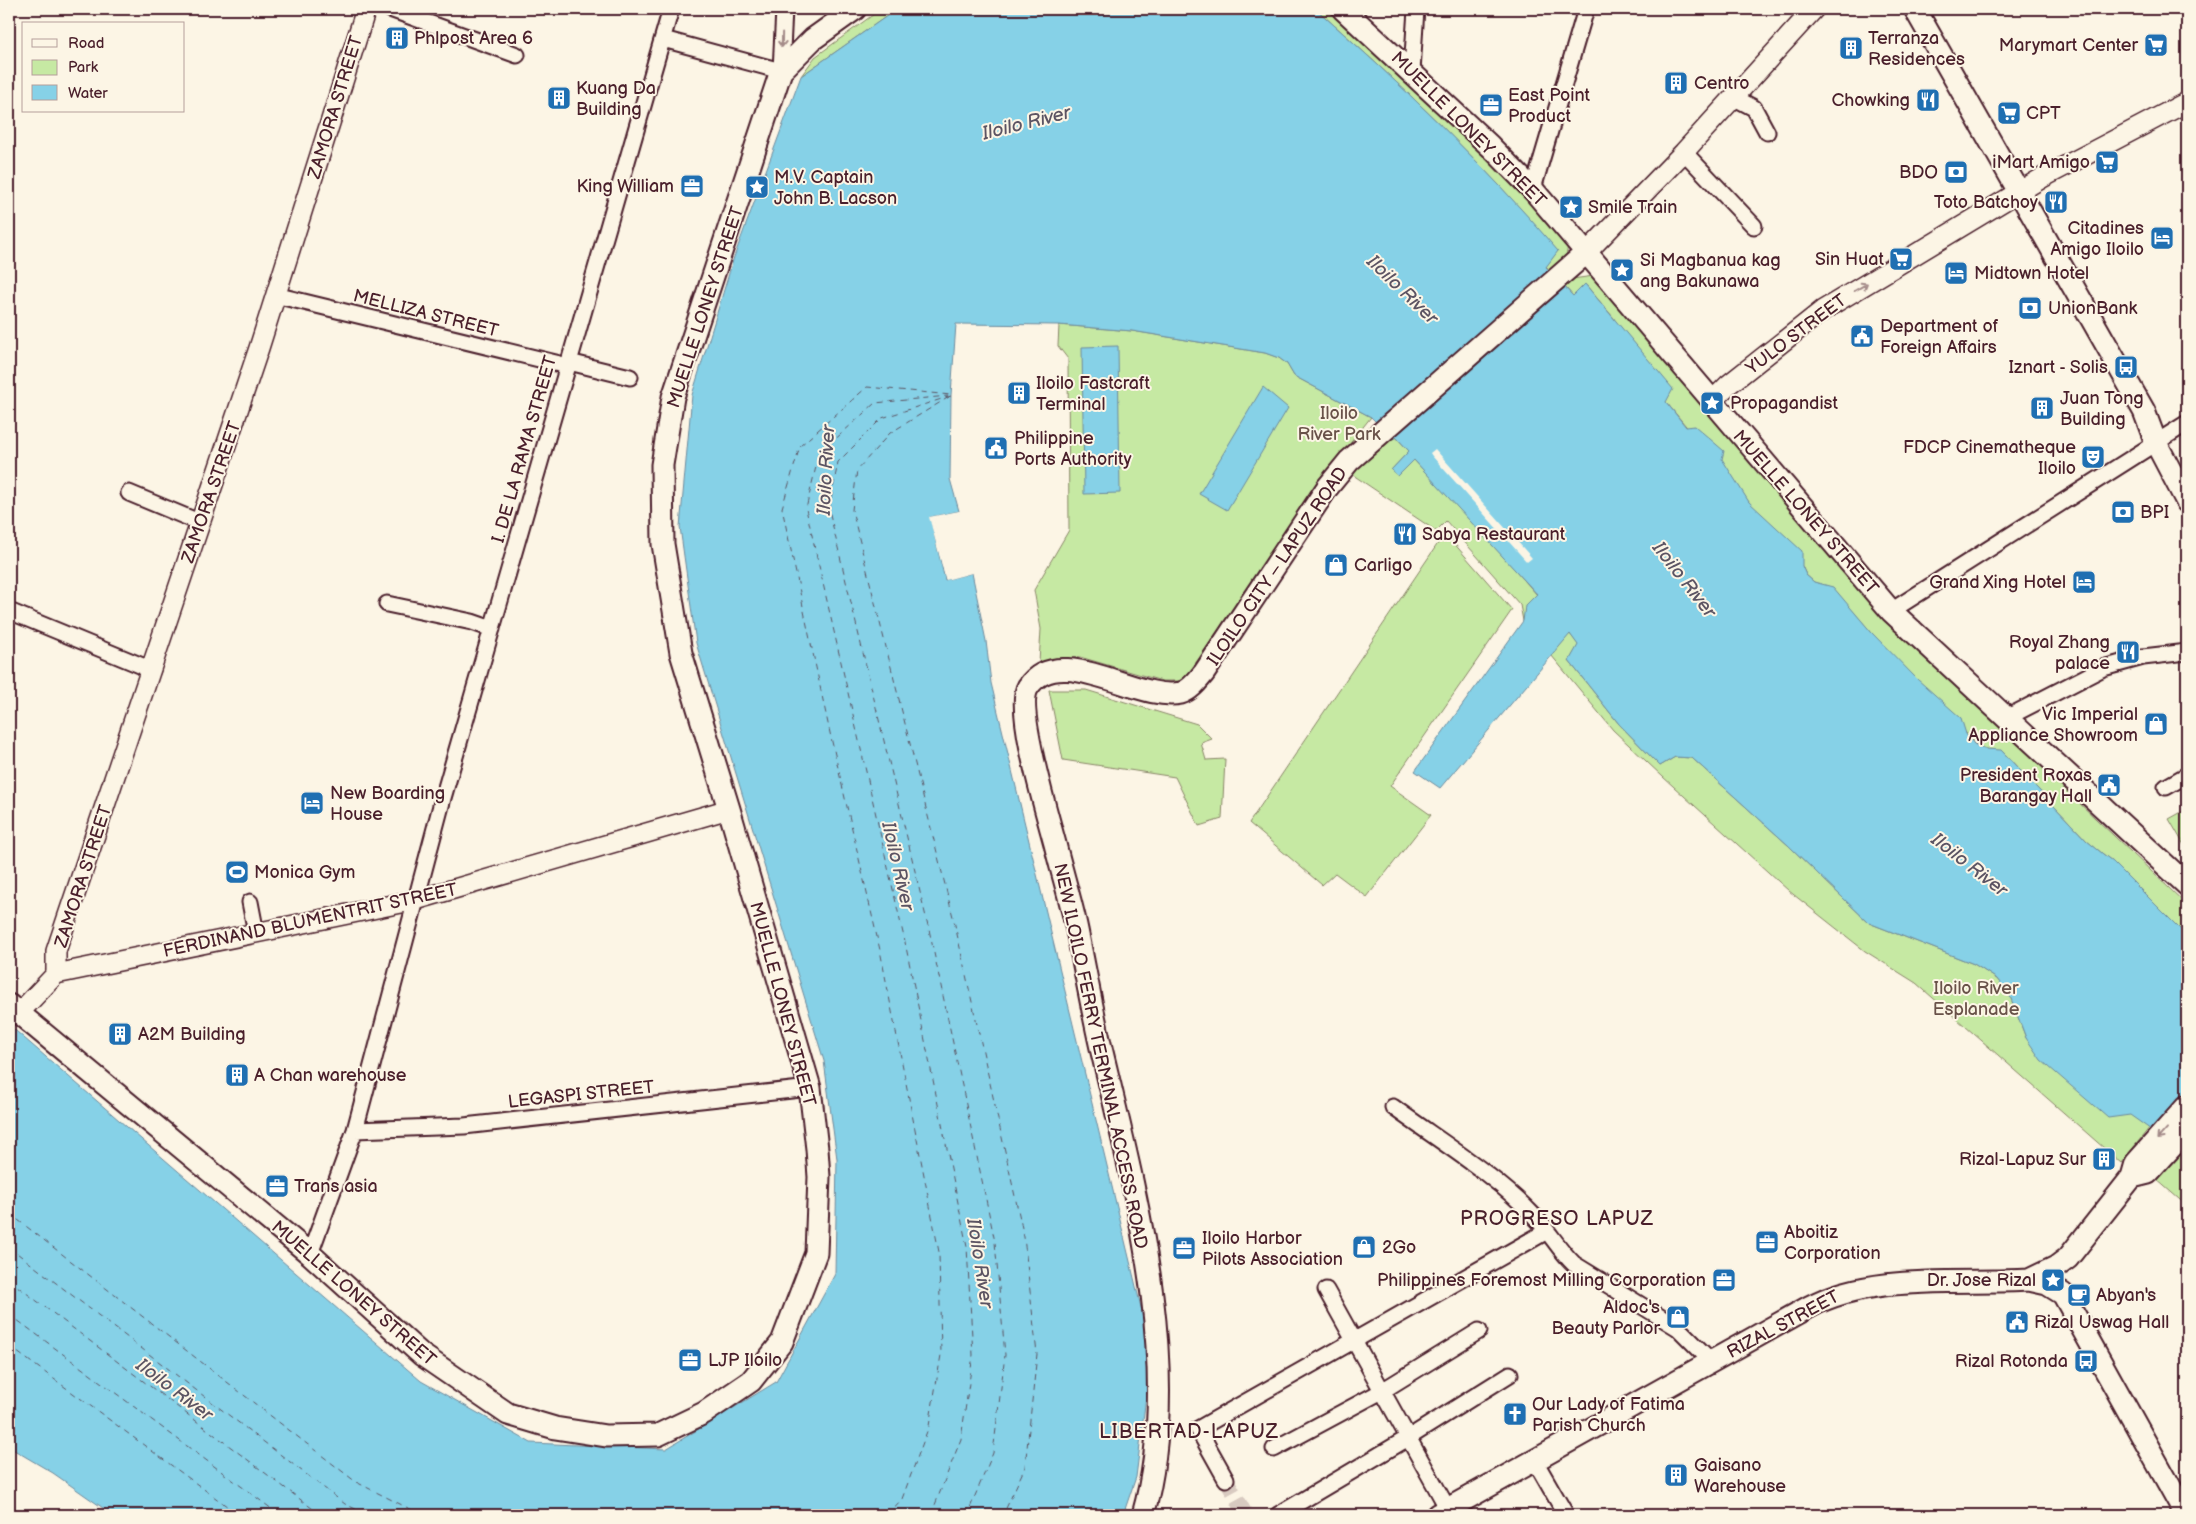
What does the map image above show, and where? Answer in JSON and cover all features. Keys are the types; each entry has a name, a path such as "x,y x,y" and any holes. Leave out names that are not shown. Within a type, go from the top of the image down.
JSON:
{"main road":[{"name":"MUELLE LONEY STREET","path":"14,1009 310,1254 422,1355 508,1414 555,1428 606,1436 658,1435 704,1413 751,1381 782,1342 816,1253 819,1177 810,1088 729,809 681,653 663,544 662,465 673,396 781,72 813,39 855,9"},
{"name":"MUELLE LONEY STREET","path":"1344,9 1412,71 1534,191 1890,611 2008,717 2187,885"},
{"path":"1900,9 2014,195"},
{"path":"1915,9 2132,418 2156,443 2187,502"},
{"name":"ILOILO CITY – LAPUZ ROAD","path":"1027,688 1034,680 1047,672 1063,669 1079,671 1156,693 1183,692 1193,686 1204,673 1327,488 1349,461 1374,437 1587,252"},
{"name":"NEW ILOILO FERRY TERMINAL ACCESS ROAD","path":"1027,688 1024,698 1029,733 1077,928 1092,1010 1132,1178 1156,1321 1158,1383 1155,1439 1148,1495 1143,1515"},
{"path":"2029,1280 2056,1267 2074,1250 2139,1171 2187,1106"},
{"path":"2139,1171 2187,1130"},
{"path":"2074,1250 2063,1294 2186,1515"},
{"name":"RIZAL STREET","path":"1442,1512 1818,1302 1854,1289 1903,1284 2029,1280 2047,1284 2063,1294"}],"street":[{"name":"ZAMORA STREET","path":"56,974 56,951 152,670 275,296 366,9"},
{"path":"390,9 517,55"},
{"name":"I. DE LA RAMA STREET","path":"416,900 492,630 664,39 671,9"},
{"path":"664,39 781,72 784,9"},
{"path":"1412,71 1416,9"},
{"path":"1534,191 1534,182 1586,9"},
{"path":"1587,252 1684,152 1814,9"},
{"path":"1733,97 1754,108 1767,132"},
{"name":"YULO STREET","path":"1711,402 1728,385 1823,310 2014,195 2187,102"},
{"path":"1684,152 1754,226"},
{"name":"MELLIZA STREET","path":"275,296 630,377"},
{"path":"1890,611 2187,423"},
{"path":"129,493 200,523"},
{"path":"387,604 472,622 492,630"},
{"path":"9,611 152,670"},
{"path":"2008,717 2103,668 2143,657 2187,652"},
{"path":"2166,787 2187,775"},
{"name":"FERDINAND BLUMENTRIT STREET","path":"56,974 416,900 729,809"},
{"path":"310,1254 355,1130 416,900"},
{"path":"250,902 256,933"},
{"path":"14,1009 56,974"},
{"name":"LEGASPI STREET","path":"355,1130 464,1126 810,1088"},
{"path":"1393,1106 1496,1182 1536,1217 1560,1251 1574,1264 1678,1328 1712,1362"},
{"path":"1226,1479 1198,1429 1547,1231"},
{"path":"1326,1290 1408,1438 1442,1512"},
{"path":"1274,1449 1382,1391 1479,1331"},
{"path":"1278,1515 1408,1438 1510,1374"},
{"path":"1535,1461 1566,1515"}],"green space":[{"path":"881,9 897,9 801,76 815,57"},
{"path":"1316,9 1327,9 1333,13 1432,103 1467,141 1480,147 1568,245 1565,263 1552,273 1546,266 1557,251 1529,219 1441,126"},
{"path":"1594,276 1999,721 2058,783 2187,905 2187,936 2113,862 2087,841 2002,751 1981,747 1963,730 1949,722 1851,609 1806,575 1802,566 1666,402 1613,317 1586,285 1573,296 1565,287 1572,279"},
{"name":"Iloilo River Park","path":"1059,325 1132,331 1265,353 1279,358 1287,364 1294,376 1371,417 1337,460 1183,681 1162,681 1080,657 1039,663 1041,629 1034,590 1069,530 1068,359 1058,346"},
{"name":"Iloilo River Esplanade","path":"1396,437 1409,451 1391,470 1414,460 1477,528 1579,645 1569,661 1619,724 1660,766 1675,757 1692,758 1788,845 1869,923 1974,964 1997,979 2010,996 2026,1038 2150,1127 2121,1163 1916,983 1865,951 1789,891 1613,730 1523,621 1520,605 1446,521 1436,531 1353,475 1360,464 1381,444"},
{"path":"1445,533 1512,610 1390,786 1431,815 1367,897 1335,873 1322,885 1249,823"},
{"path":"1049,690 1086,690 1197,724 1212,739 1201,743 1206,760 1225,759 1222,819 1199,826 1175,777 1063,760"},
{"path":"2187,809 2187,850 2169,819"},
{"path":"2181,1151 2186,1157 2187,1164 2183,1176 2187,1176 2187,1206 2156,1179"}],"water":[{"name":"Iloilo River","path":"897,9 1316,9 1348,37 1471,156 1558,251 1546,267 1573,296 1585,284 1673,389 1666,402 1686,427 1695,426 1724,451 1722,459 1749,502 1802,551 1802,566 1806,575 1814,582 1833,587 1872,633 1917,679 1961,718 1966,734 1974,744 1984,749 2001,750 2087,841 2113,862 2187,936 2187,1161 2181,1151 2130,1115 2108,1118 2041,1060 2026,1038 2010,996 1997,979 1974,964 1869,923 1788,845 1692,758 1675,757 1660,766 1619,724 1569,661 1578,645 1570,634 1440,788 1415,771 1523,621 1525,606 1537,594 1414,460 1398,476 1391,470 1409,451 1396,437 1393,439 1371,417 1294,376 1287,364 1279,358 1265,353 1132,331 1059,325 956,324 951,395 950,479 959,511 930,517 945,580 972,573 986,641 991,683 1145,1324 1147,1388 1136,1477 1123,1515 113,1515 53,1473 9,1447 9,1025 421,1381 531,1443 666,1449 776,1382 835,1274 837,1159 824,1061 696,643 680,527 692,395 734,257 801,76"},
{"path":"1118,346 1120,493 1084,494 1082,347"},
{"path":"1263,387 1288,408 1227,510 1199,494"}],"pier":[{"path":"1435,449 1532,558 1527,562 1432,456 1430,453"},
{"path":"959,511 959,513 933,519 947,577 971,570 972,573 946,580 929,517"}],"ferry route":[{"path":"887,1515 902,1499 929,1426 941,1355 939,1252 880,950 830,733 782,508 800,446 867,387 951,395"},
{"path":"931,1515 961,1439 973,1355 967,1247 905,942 806,509 819,454 875,403 948,396"},
{"path":"951,396 882,418 838,462 829,510 930,934 995,1242 1005,1355 993,1453 967,1515"},
{"path":"949,397 890,433 857,470 852,510 955,925 1024,1237 1037,1354 1025,1467 1003,1515"},
{"path":"9,1213 356,1482 422,1515"},
{"path":"9,1247 345,1504 368,1515"},
{"path":"9,1280 321,1515"},
{"path":"9,1314 280,1515"},
{"path":"9,1346 239,1515"}],"tunnel":[{"path":"1226,1479 1246,1515"}],"place":[{"name":"Phlpost Area 6","path":"397,38"},
{"name":"Marymart Center","path":"2156,45"},
{"name":"Terranza Residences","path":"1851,48"},
{"name":"Centro","path":"1676,83"},
{"name":"Kuang Da Building","path":"559,98"},
{"name":"Chowking","path":"1928,100"},
{"name":"East Point Product","path":"1491,105"},
{"name":"CPT","path":"2009,113"},
{"name":"iMart Amigo","path":"2107,162"},
{"name":"BDO","path":"1956,172"},
{"name":"King William","path":"692,186"},
{"name":"M.V. Captain John B. Lacson","path":"757,187"},
{"name":"Toto Batchoy","path":"2056,202"},
{"name":"Smile Train","path":"1571,207"},
{"name":"Citadines Amigo Iloilo","path":"2162,238"},
{"name":"Sin Huat","path":"1901,259"},
{"name":"Si Magbanua kag ang Bakunawa","path":"1622,270"},
{"name":"Midtown Hotel","path":"1956,273"},
{"name":"UnionBank","path":"2030,308"},
{"name":"Department of Foreign Affairs","path":"1862,336"},
{"name":"Iznart - Solis","path":"2126,367"},
{"name":"Iloilo Fastcraft Terminal","path":"1019,393"},
{"name":"Propagandist","path":"1712,403"},
{"name":"Juan Tong Building","path":"2042,408"},
{"name":"Philippine Ports Authority","path":"996,448"},
{"name":"FDCP Cinematheque Iloilo","path":"2093,457"},
{"name":"BPI","path":"2123,512"},
{"name":"Sabya Restaurant","path":"1405,534"},
{"name":"Carligo","path":"1336,565"},
{"name":"Grand Xing Hotel","path":"2084,582"},
{"name":"Royal Zhang palace","path":"2128,652"},
{"name":"Vic Imperial Appliance Showroom","path":"2156,724"},
{"name":"President Roxas Barangay Hall","path":"2109,785"},
{"name":"New Boarding House","path":"312,803"},
{"name":"Monica Gym","path":"237,872"},
{"name":"A2M Building","path":"120,1034"},
{"name":"A Chan warehouse","path":"237,1075"},
{"name":"Rizal-Lapuz Sur","path":"2104,1159"},
{"name":"Trans asia","path":"277,1186"},
{"name":"Aboitiz Corporation","path":"1767,1242"},
{"name":"2Go","path":"1364,1247"},
{"name":"Iloilo Harbor Pilots Association","path":"1184,1248"},
{"name":"Philippines Foremost Milling Corporation","path":"1724,1280"},
{"name":"Dr. Jose Rizal","path":"2053,1280"},
{"name":"Abyan's","path":"2079,1295"},
{"name":"Aldoc's Beauty Parlor","path":"1678,1317"},
{"name":"Rizal Uswag Hall","path":"2017,1322"},
{"name":"LJP Iloilo","path":"690,1360"},
{"name":"Rizal Rotonda","path":"2086,1361"},
{"name":"Our Lady of Fatima Parish Church","path":"1515,1414"},
{"name":"Gaisano Warehouse","path":"1676,1475"}],"district":[{"name":"PROGRESO LAPUZ","path":"1557,1218"},
{"name":"LIBERTAD-LAPUZ","path":"1189,1431"}]}
